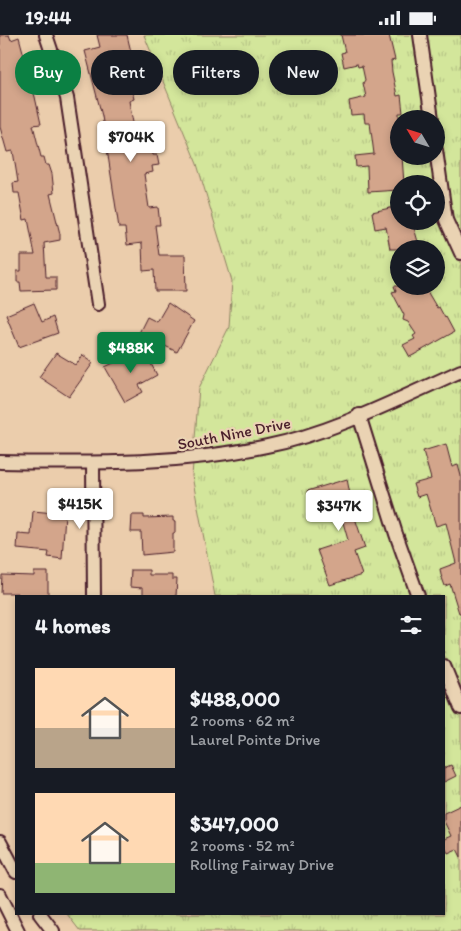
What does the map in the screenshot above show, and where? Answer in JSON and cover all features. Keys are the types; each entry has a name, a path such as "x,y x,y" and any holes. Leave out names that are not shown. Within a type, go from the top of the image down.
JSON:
{"street":[{"path":"46,35 67,98 98,304"},
{"path":"420,35 431,110"},
{"path":"438,165 446,220 461,253"},
{"name":"South Nine Drive","path":"0,463 175,461 269,446 359,415 461,371"},
{"path":"359,415 396,534 418,595"},
{"path":"92,463 94,595"},
{"path":"445,668 461,708"},
{"path":"0,842 15,870"},
{"path":"0,895 18,931"},
{"path":"41,915 53,931"}],"green space":[{"path":"144,35 461,35 461,931 80,931 68,915 445,915 445,595 215,595 192,476 199,388 229,327 232,281 197,164 163,81 163,50 150,50"}],"building":[{"path":"0,35 9,35 11,40 19,37 22,50 15,50 15,95 34,95 41,124 33,125 41,157 44,157 46,165 49,165 52,174 54,193 50,194 60,240 44,243 46,277 56,277 56,290 21,291 20,282 17,282 17,271 21,271 21,255 35,255 28,219 24,220 19,193 14,193 13,183 18,182 13,151 7,152 0,127"},
{"path":"97,35 127,35 131,50 91,50 91,74 85,51 100,47"},
{"path":"341,35 389,35 395,60 391,61 392,72 397,96 401,95 403,110 390,110 390,165 403,165 403,175 390,175 390,191 368,192 367,166 356,167 355,156 374,154 370,123 365,123 364,114 351,115 349,101 366,97 362,66 358,67 357,64 344,67 341,53 345,52"},
{"path":"97,95 133,95 134,99 129,101 134,128 144,126 146,136 149,135 153,155 157,155 159,165 152,166 153,172 144,174 149,208 158,207 160,225 155,225 159,255 185,255 186,291 155,291 154,270 143,271 142,243 127,245 125,228 119,228 102,116"},
{"path":"390,208 390,230 415,230 417,240 390,240 390,249 386,227 375,229 372,212"},
{"path":"394,295 429,295 437,308 439,307 446,317 454,332 410,357 403,345 415,339 413,336 416,334 408,322 403,320 404,315"},
{"path":"34,303 42,322 53,317 58,333 19,347 6,315"},
{"path":"168,303 194,321 177,352 139,333 147,317 157,322"},
{"path":"143,349 157,375 139,385 143,392 125,402 105,367"},
{"path":"56,353 76,365 83,355 93,363 69,397 39,377"},
{"path":"446,444 452,467 458,465 461,476 461,613 459,613 450,584 445,586 440,569 456,563 446,523 436,526 426,494 417,497 413,484 431,479 423,451"},
{"path":"347,479 354,515 365,548 354,552 362,575 330,585 317,550 348,540 342,519 330,522 325,505 312,507 307,491"},
{"path":"33,511 65,514 62,559 48,557 49,552 17,549 18,534 31,535"},
{"path":"132,515 144,515 144,518 173,517 175,533 173,533 173,552 142,555 141,532 131,532"},
{"path":"131,570 149,570 149,575 172,575 172,579 177,579 176,595 143,595 143,588 130,587"},
{"path":"34,572 48,572 48,595 1,593 2,575 34,576"},
{"path":"451,765 456,776 445,782 445,768"},
{"path":"461,805 461,857 457,849 448,853 445,847 445,839 451,836 445,823 445,813"}]}
